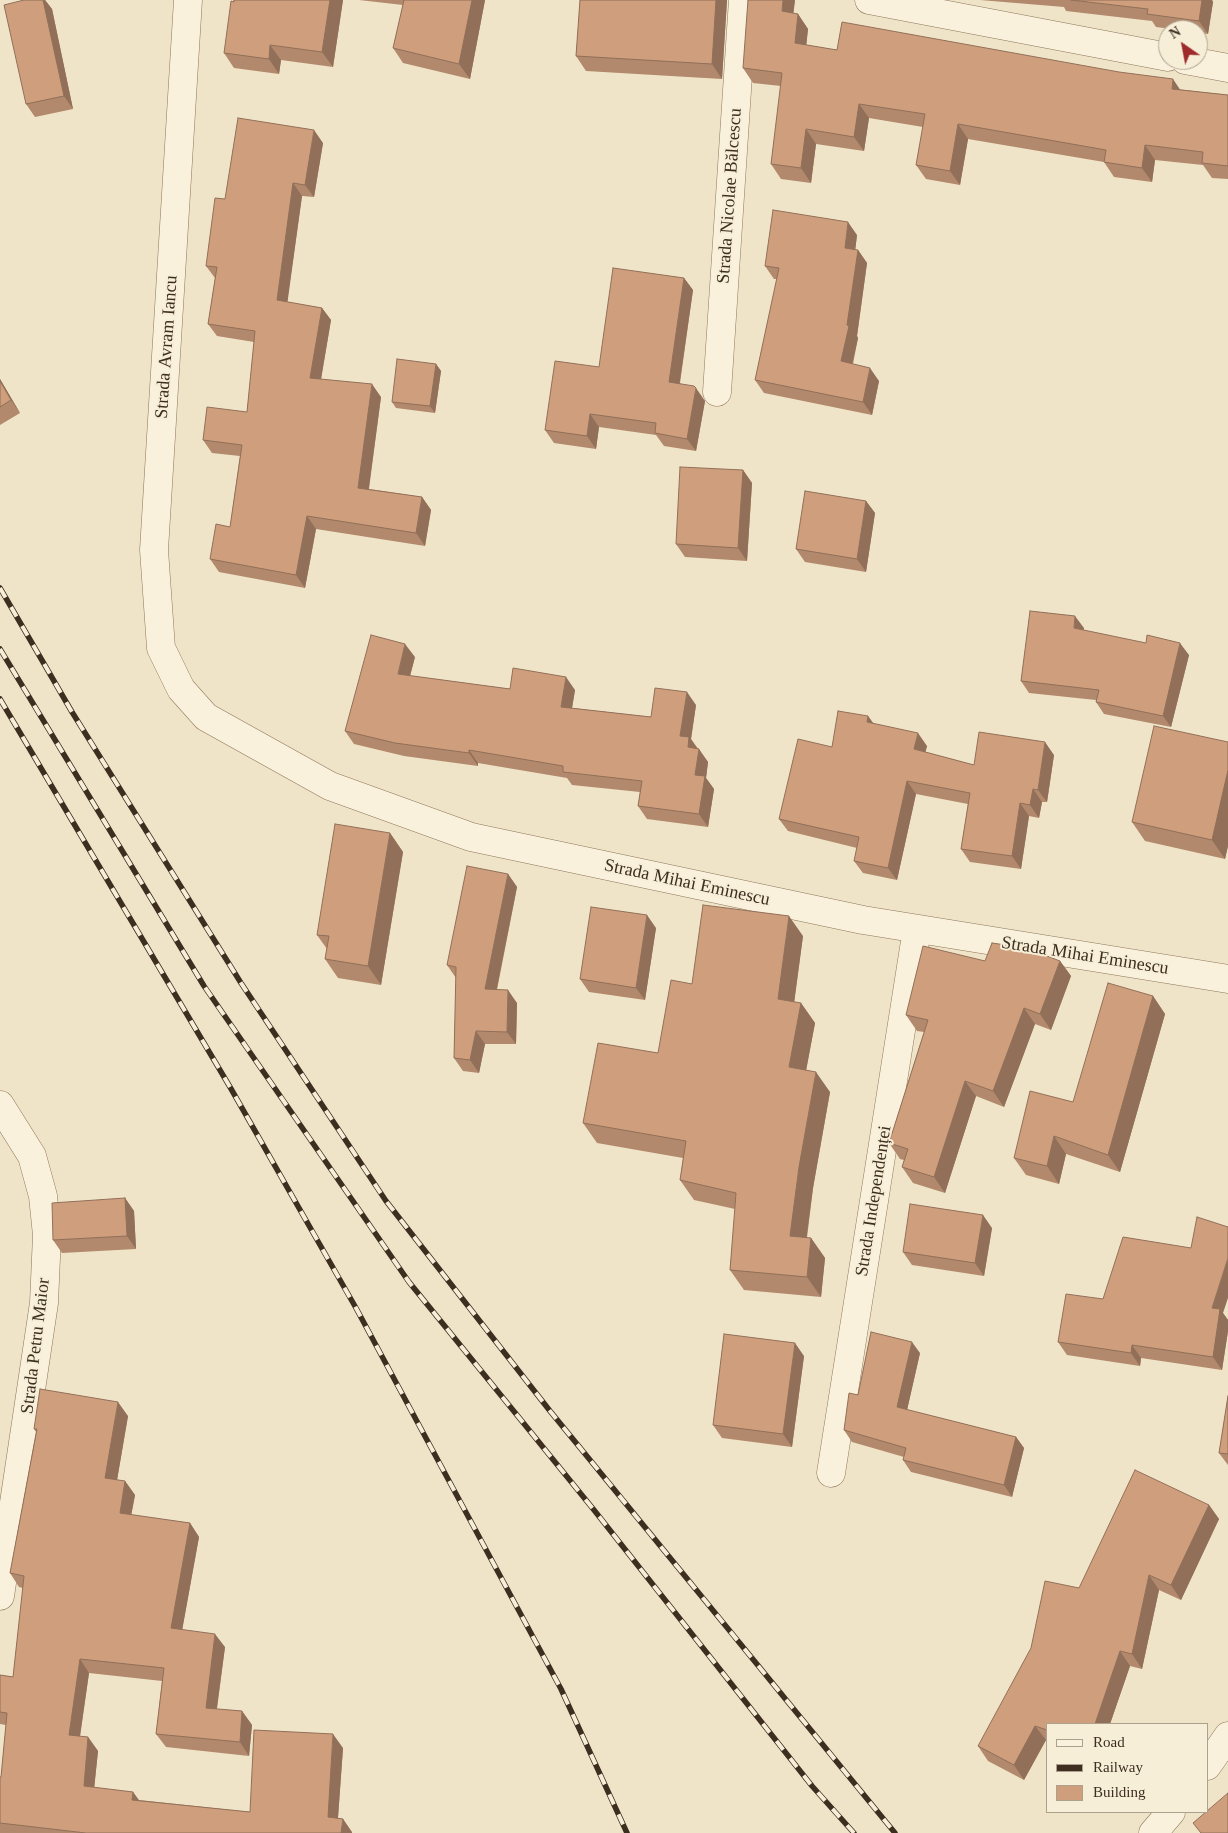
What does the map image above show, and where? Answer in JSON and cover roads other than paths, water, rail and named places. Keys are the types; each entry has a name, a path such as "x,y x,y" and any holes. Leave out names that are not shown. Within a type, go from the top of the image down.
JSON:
{"street":[{"name":"Strada Avram Iancu","path":"181,689 161,648 154,550 188,0"},
{"name":"Strada Nicolae Bălcescu","path":"717,392 743,0"},
{"path":"869,0 1158,55"},
{"path":"1208,64 1228,68"},
{"name":"Strada Mihai Eminescu","path":"181,689 206,717 330,786 471,837 854,918 1228,979"},
{"name":"Strada Independenței","path":"832,1473 918,929"},
{"name":"Strada Petru Maior","path":"0,1105 32,1156 42,1196 47,1235 44,1303 0,1596"},
{"path":"1208,1765 1228,1736"},
{"path":"1153,1833 1170,1813"}],"railway":[{"path":"0,588 72,712 241,983 386,1201 550,1411 895,1833"},
{"path":"0,649 204,986 409,1282 594,1510 812,1786 854,1833"},
{"path":"0,699 230,1087 356,1308 561,1689 627,1833"}]}
